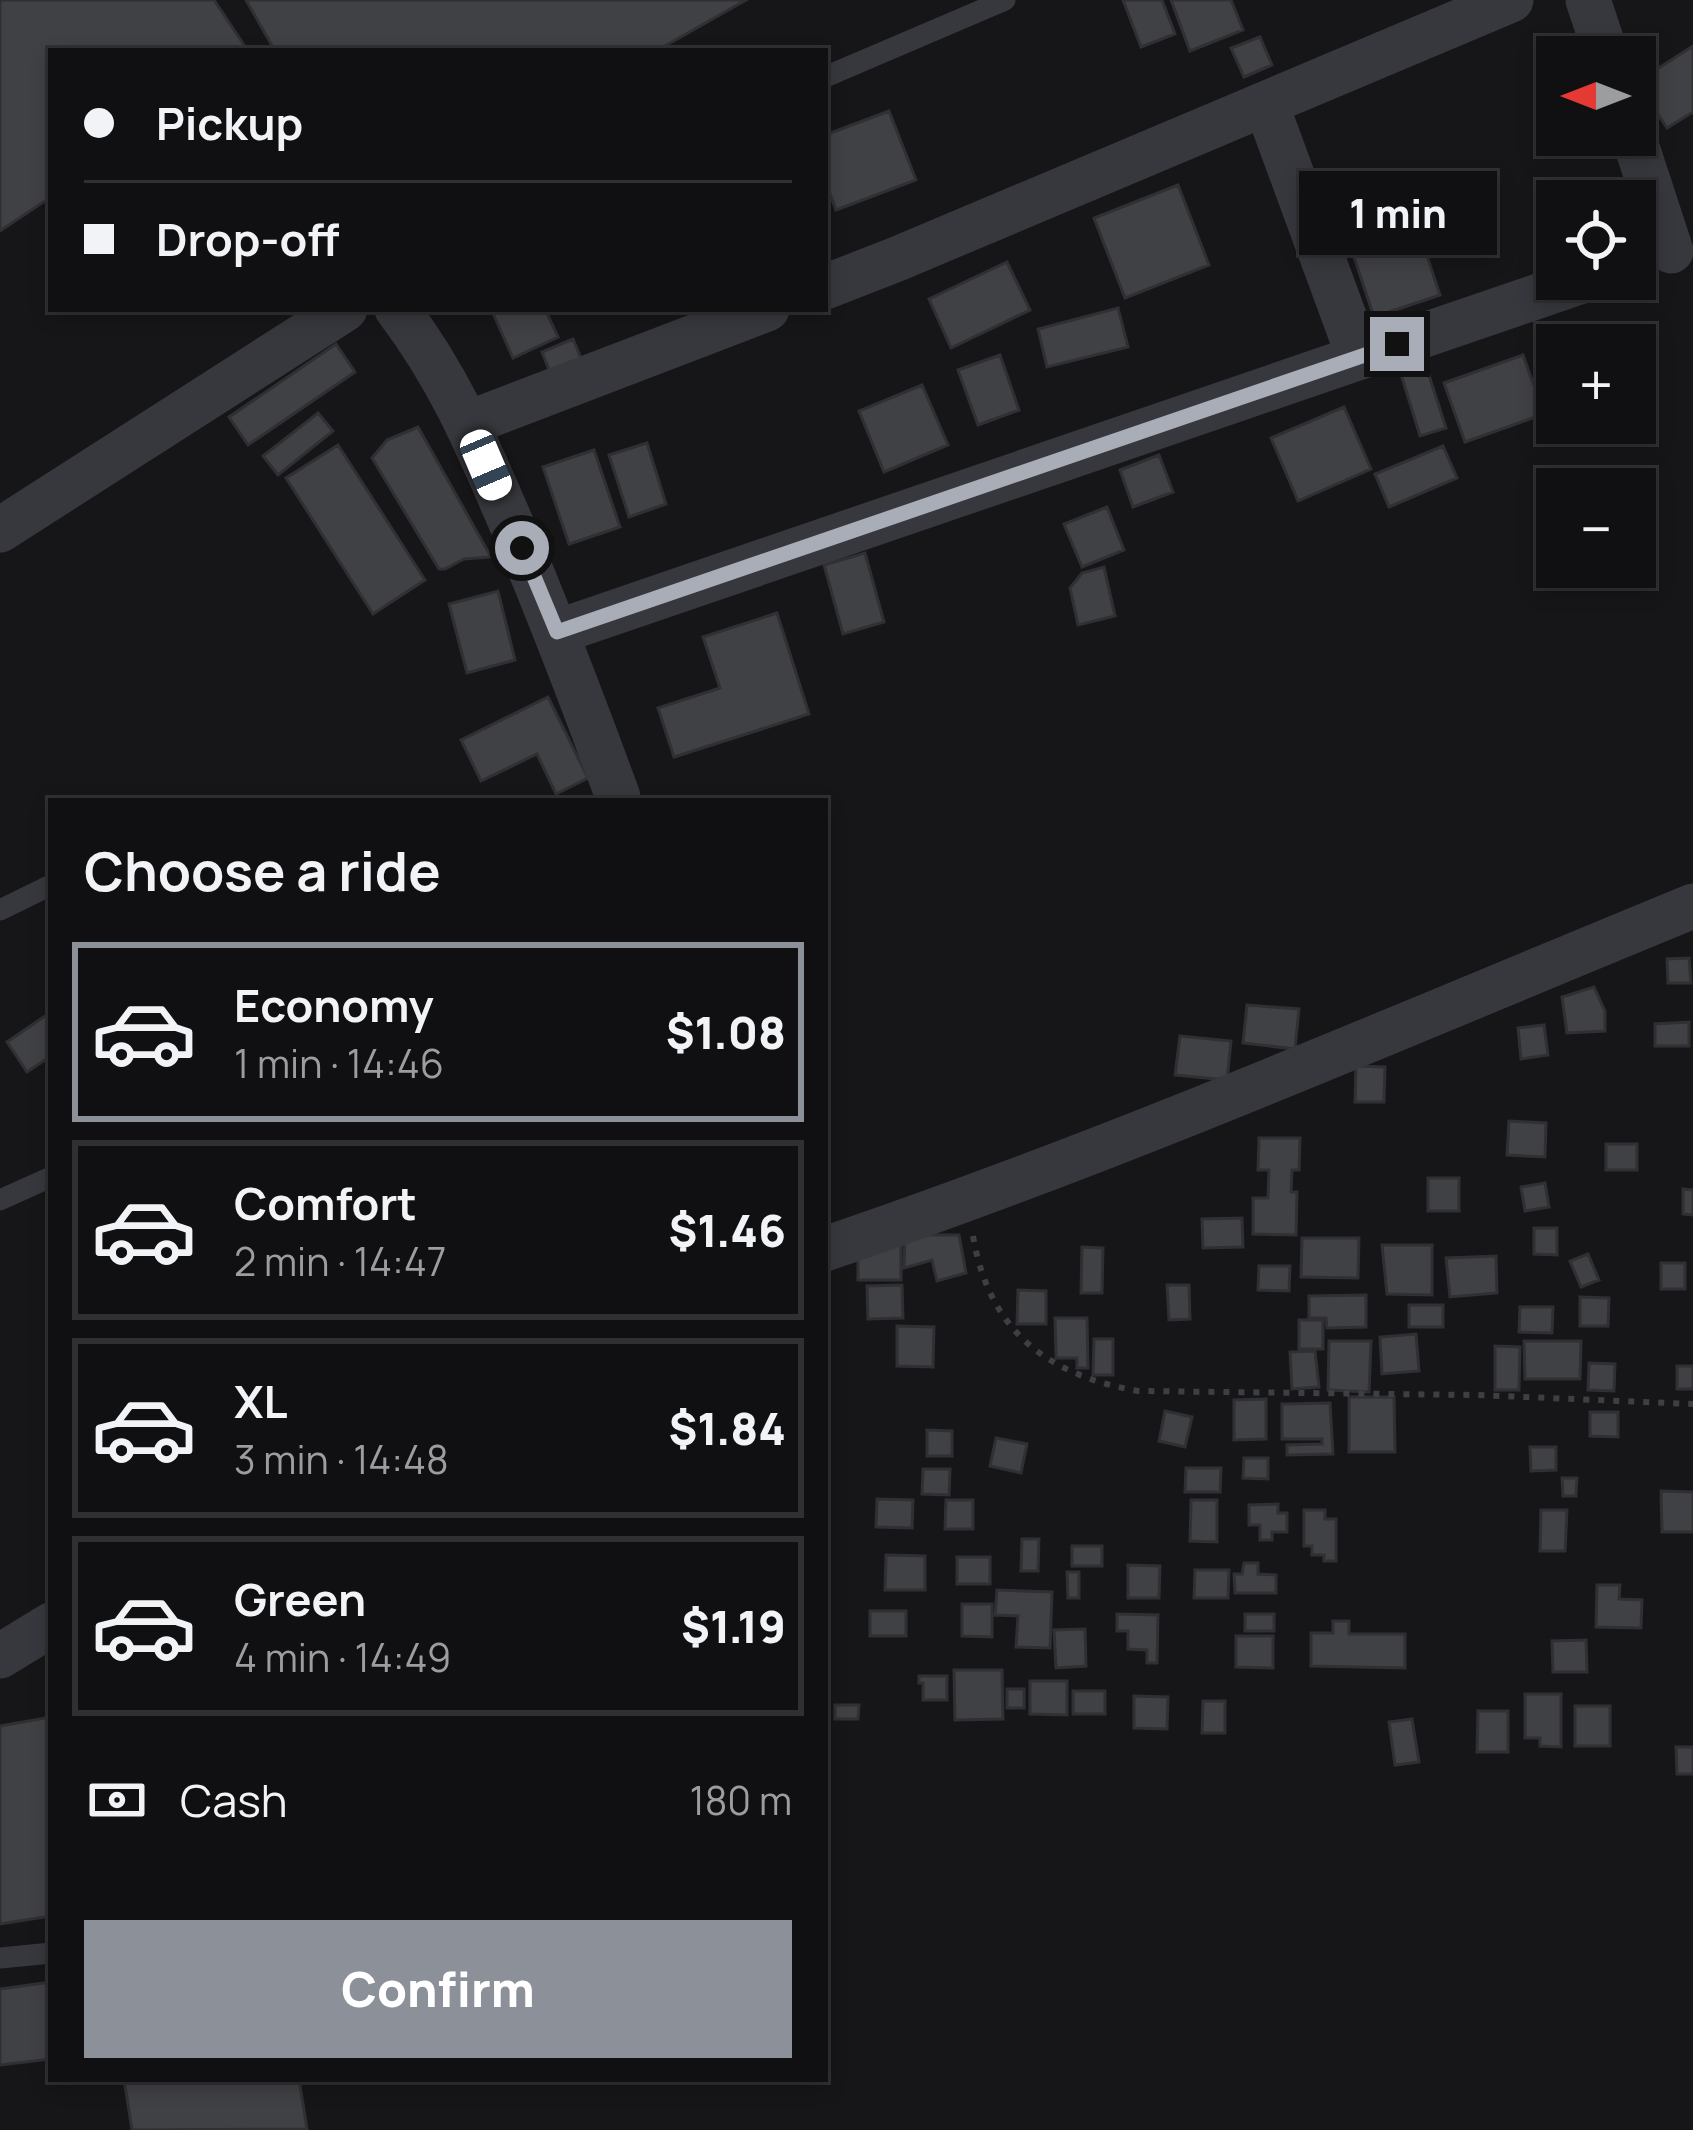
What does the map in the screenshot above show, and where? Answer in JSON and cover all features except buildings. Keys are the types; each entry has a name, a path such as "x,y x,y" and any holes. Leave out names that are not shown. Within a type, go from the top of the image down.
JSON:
{"street":[{"path":"828,286 1511,0"},
{"path":"1588,0 1600,36"},
{"path":"1266,104 1359,357"},
{"path":"1639,156 1666,252"},
{"path":"557,632 1536,297"},
{"path":"0,530 339,312"},
{"path":"400,312 446,379 469,423 557,632 618,797"},
{"path":"469,423 759,312"},
{"path":"828,1248 1139,1134 1693,906"},
{"path":"0,1657 48,1627"}],"lane":[{"path":"828,76 1005,0"},
{"path":"0,910 48,886"},
{"path":"0,1200 48,1178"},
{"path":"0,1958 48,1953"}],"path":[{"path":"968,1200 982,1276 1010,1324 1046,1359 1100,1384 1138,1391 1476,1395 1693,1404"}],"route":[{"path":"522,548 557,632 1397,344"}]}
